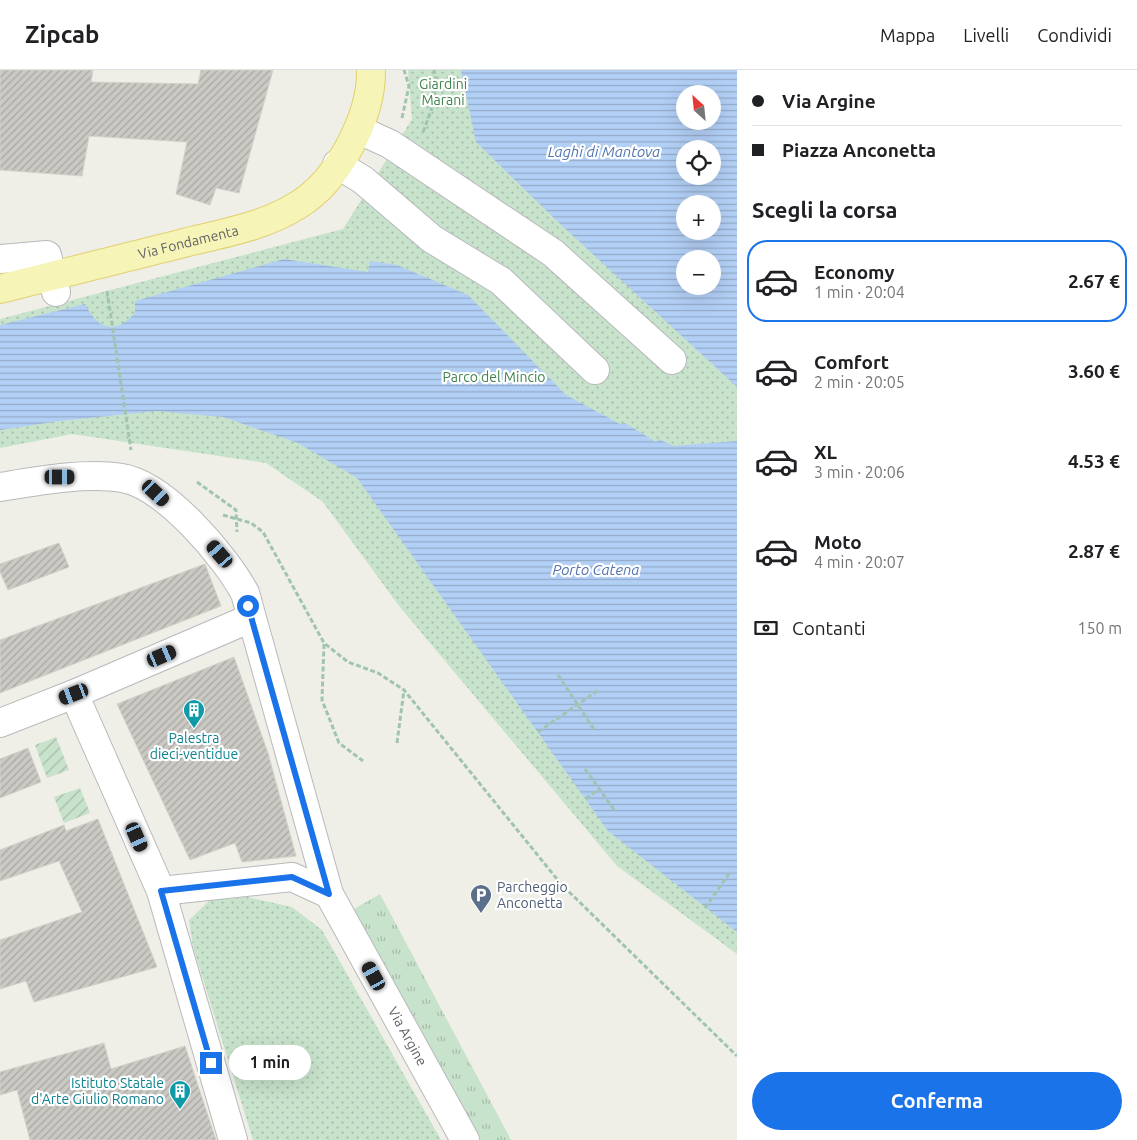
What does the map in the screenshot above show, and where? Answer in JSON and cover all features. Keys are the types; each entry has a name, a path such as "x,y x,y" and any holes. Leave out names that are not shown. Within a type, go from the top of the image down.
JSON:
{"main road":[{"name":"Via Fondamenta","path":"0,289 54,284 274,217 300,204 313,194 330,176 348,147 367,107 371,70"}],"street":[{"path":"595,370 501,281 432,239 364,180 348,147 390,144 552,253 672,360"},
{"path":"0,259 47,255 54,284"},
{"name":"Via Argine","path":"0,487 60,477 123,478 156,493 220,554 245,593 329,894 465,1140"},
{"path":"0,723 74,694 251,618"},
{"path":"74,694 161,891 233,1140"},
{"path":"161,891 292,877 329,894"}],"path":[{"path":"390,144 402,120 409,86 404,70"},
{"path":"390,144 420,138 435,102 436,80 434,70"},
{"path":"106,290 129,449"},
{"path":"197,482 236,510 236,517"},
{"path":"362,761 339,743 322,700 324,643 348,662 378,672 404,690 561,884 737,1056"},
{"path":"558,675 595,731"},
{"path":"397,743 404,690"},
{"path":"538,732 597,691"},
{"path":"585,769 614,811"},
{"path":"586,799 599,789"},
{"path":"705,908 731,871"}],"green space":[{"name":"Parco del Mincio","path":"408,70 737,70 737,954 617,866 399,606 323,502 266,463 72,434 0,448 0,319 343,229 412,119"},
{"path":"56,737 69,770 47,778 35,745"},
{"path":"80,788 90,813 64,823 54,797"},
{"path":"380,894 511,1140 480,1140 354,909"},
{"path":"247,897 292,907 322,930 441,1140 253,1140 193,947 189,920 210,900"}],"water":[{"name":"Laghi di Mantova","path":"461,70 737,70 737,387 557,221 476,142"},
{"name":"Porto Catena","path":"284,259 368,272 370,261 397,265 468,295 566,395 620,424 625,423 656,442 659,439 673,446 737,441 737,932 608,831 357,478 298,443 223,417 156,411 60,421 0,430 0,325 85,304 90,313 101,324 114,327 121,325 135,313 135,301"}],"building":[{"path":"0,70 93,70 91,82 198,84 201,70 273,70 239,193 216,188 210,205 176,194 187,142 89,136 82,176 0,170"},
{"path":"59,543 69,567 8,590 0,572 0,564"},
{"path":"205,564 221,606 0,693 0,640"},
{"path":"234,657 268,753 296,856 242,862 235,843 190,860 117,704"},
{"path":"28,748 41,782 0,798 0,759"},
{"path":"98,819 157,967 34,1002 26,981 0,989 0,940 82,912 59,861 0,881 0,850 64,825 66,831"},
{"path":"104,1043 111,1069 185,1046 216,1140 30,1140 17,1090 0,1095 0,1072"}],"place":[{"name":"Palestra dieci-ventidue","path":"194,729"},
{"name":"Parcheggio Anconetta","path":"481,914"},
{"name":"Istituto Statale d'Arte Giulio Romano","path":"180,1110"}],"route":[{"path":"211,1063 161,891 240,881 292,877 329,894 248,606"}],"park label":[{"name":"Giardini Marani","path":"443,92"}]}
